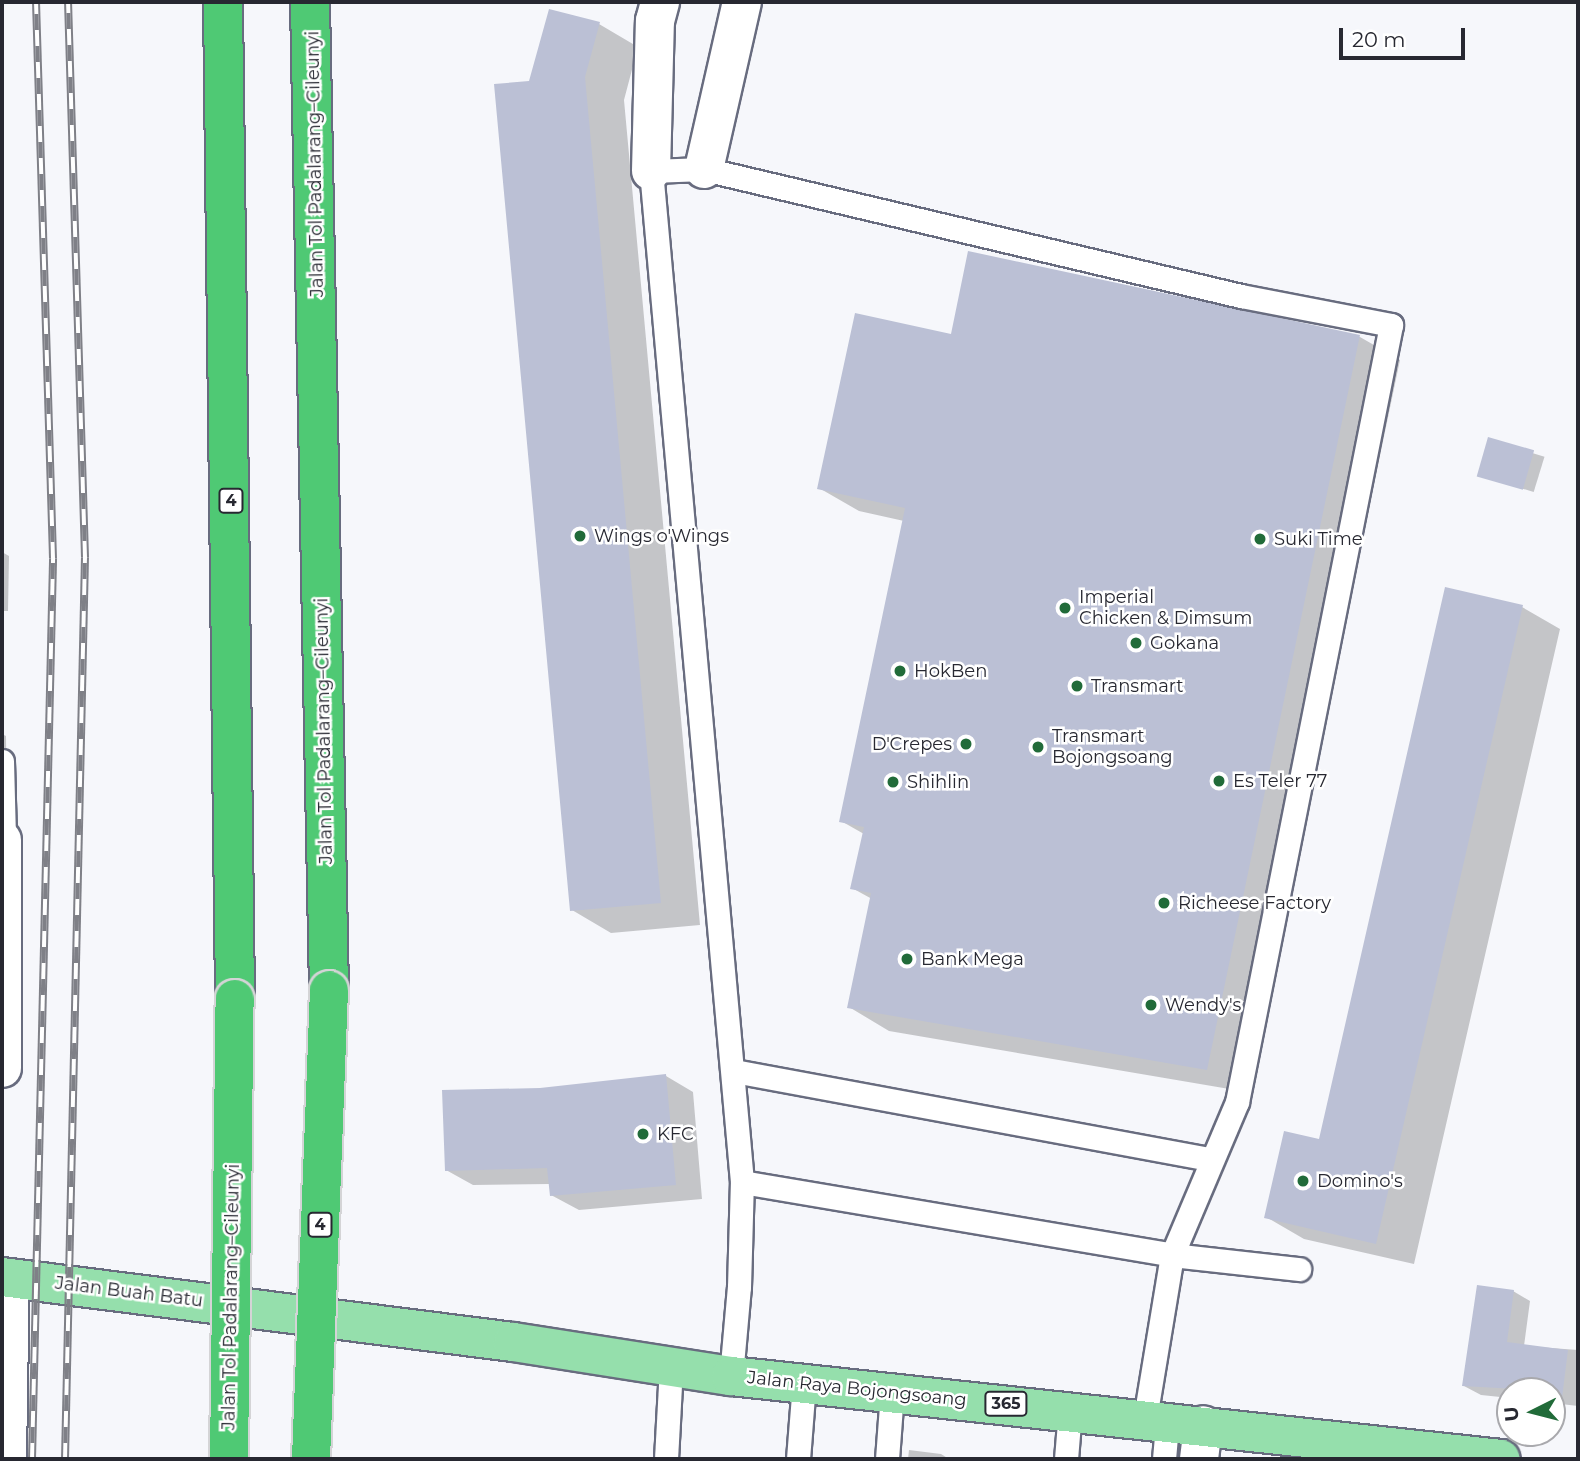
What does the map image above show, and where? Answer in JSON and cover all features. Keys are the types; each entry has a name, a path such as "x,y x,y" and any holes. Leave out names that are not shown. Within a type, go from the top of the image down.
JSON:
{"highway":[{"name":"Jalan Tol Padalarang–Cileunyi","path":"223,2 235,999 229,1459"},
{"name":"Jalan Tol Padalarang–Cileunyi","path":"310,2 329,990 311,1459"}],"main road":[{"name":"Jalan Buah Batu","path":"6,1277 257,1307"},
{"name":"Jalan Raya Bojongsoang","path":"257,1307 513,1342 731,1376 1070,1410 1179,1431 1501,1459"}],"street":[{"path":"652,171 660,2"},
{"path":"704,169 741,2"},
{"path":"2,1068 3,840"},
{"path":"6,1277 7,1459"}],"lane":[{"path":"731,1376 740,1287 742,1182 652,171 704,169 1241,296 1391,325 1237,1102 1172,1255 1179,1431 1164,1459"},
{"path":"2,761 3,840"},
{"path":"734,1071 1212,1160"},
{"path":"742,1182 1172,1255 1299,1269"},
{"path":"666,1459 671,1366"},
{"path":"798,1459 804,1383"},
{"path":"887,1459 892,1393"},
{"path":"1066,1459 1070,1410"}],"building":[{"path":"549,9 600,22 585,77 661,903 570,911 494,84 529,81"},
{"name":"Transmart","path":"968,251 1360,335 1207,1070 847,1008 871,893 850,889 864,827 839,822 905,508 817,489 855,313 951,334"},
{"path":"1488,437 1534,450 1523,490 1477,476"},
{"path":"1445,587 1523,605 1376,1244 1264,1218 1284,1131 1319,1139"},
{"path":"666,1074 676,1185 550,1196 547,1168 445,1171 442,1090 540,1088"},
{"path":"1477,1285 1514,1290 1507,1342 1568,1350 1565,1377 1496,1377 1496,1388 1462,1386"}],"railway":[{"path":"32,1459 53,558 36,2"},
{"path":"65,1459 85,557 68,2"}],"place":[{"name":"Wings o'Wings","path":"580,536"},
{"name":"Suki Time","path":"1260,539"},
{"name":"Imperial Chicken & Dimsum","path":"1065,608"},
{"name":"Gokana","path":"1136,643"},
{"name":"HokBen","path":"900,671"},
{"name":"Transmart","path":"1077,686"},
{"name":"D'Crepes","path":"966,744"},
{"name":"Transmart Bojongsoang","path":"1038,747"},
{"name":"Es Teler 77","path":"1219,781"},
{"name":"Shihlin","path":"893,782"},
{"name":"Richeese Factory","path":"1164,903"},
{"name":"Bank Mega","path":"907,959"},
{"name":"Wendy's","path":"1151,1005"},
{"name":"KFC","path":"643,1134"},
{"name":"Domino's","path":"1303,1181"}]}
